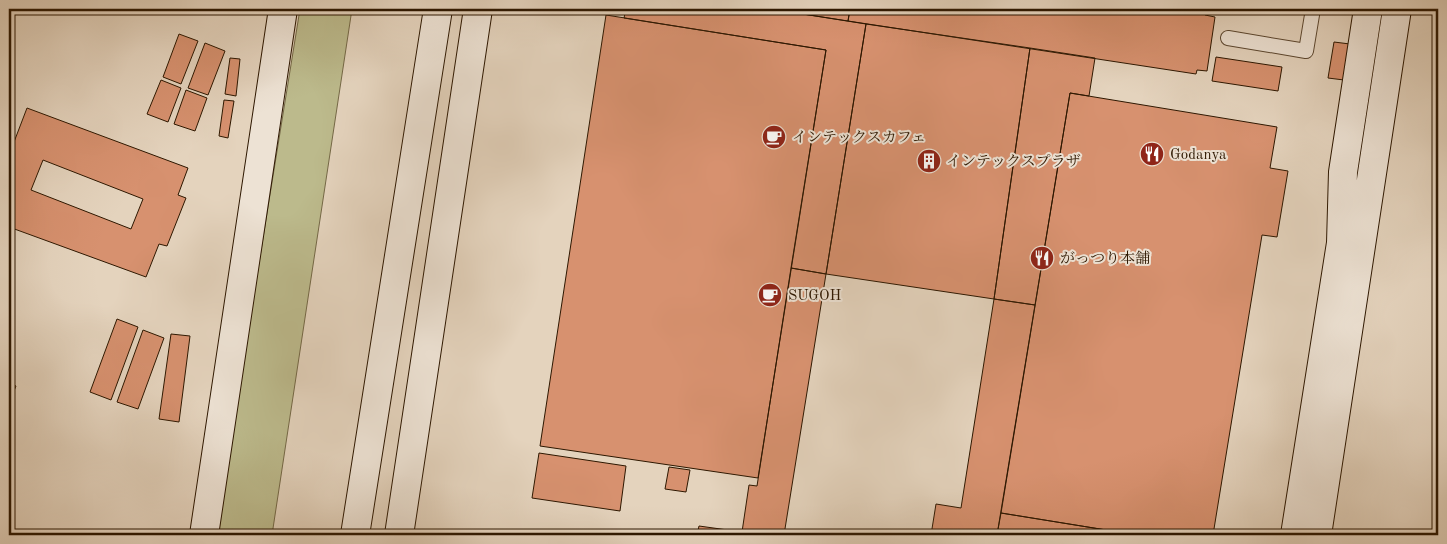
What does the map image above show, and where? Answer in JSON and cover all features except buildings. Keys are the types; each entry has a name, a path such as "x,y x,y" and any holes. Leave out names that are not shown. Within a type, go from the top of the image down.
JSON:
{"street":[{"path":"204,535 283,9"},
{"path":"355,535 438,9"},
{"path":"399,535 478,9"},
{"path":"1295,535 1341,243 1343,172 1368,9"},
{"path":"1317,535 1397,9"}],"lane":[{"path":"1228,38 1306,51 1313,9"}],"shaded area":[{"path":"300,9 352,9 272,535 215,535"}],"place":[{"name":"インテックスカフェ","path":"774,137"},
{"name":"Godanya","path":"1152,154"},
{"name":"インテックスプラザ","path":"929,161"},
{"name":"がっつり本舗","path":"1042,258"},
{"name":"SUGOH","path":"770,295"}]}
